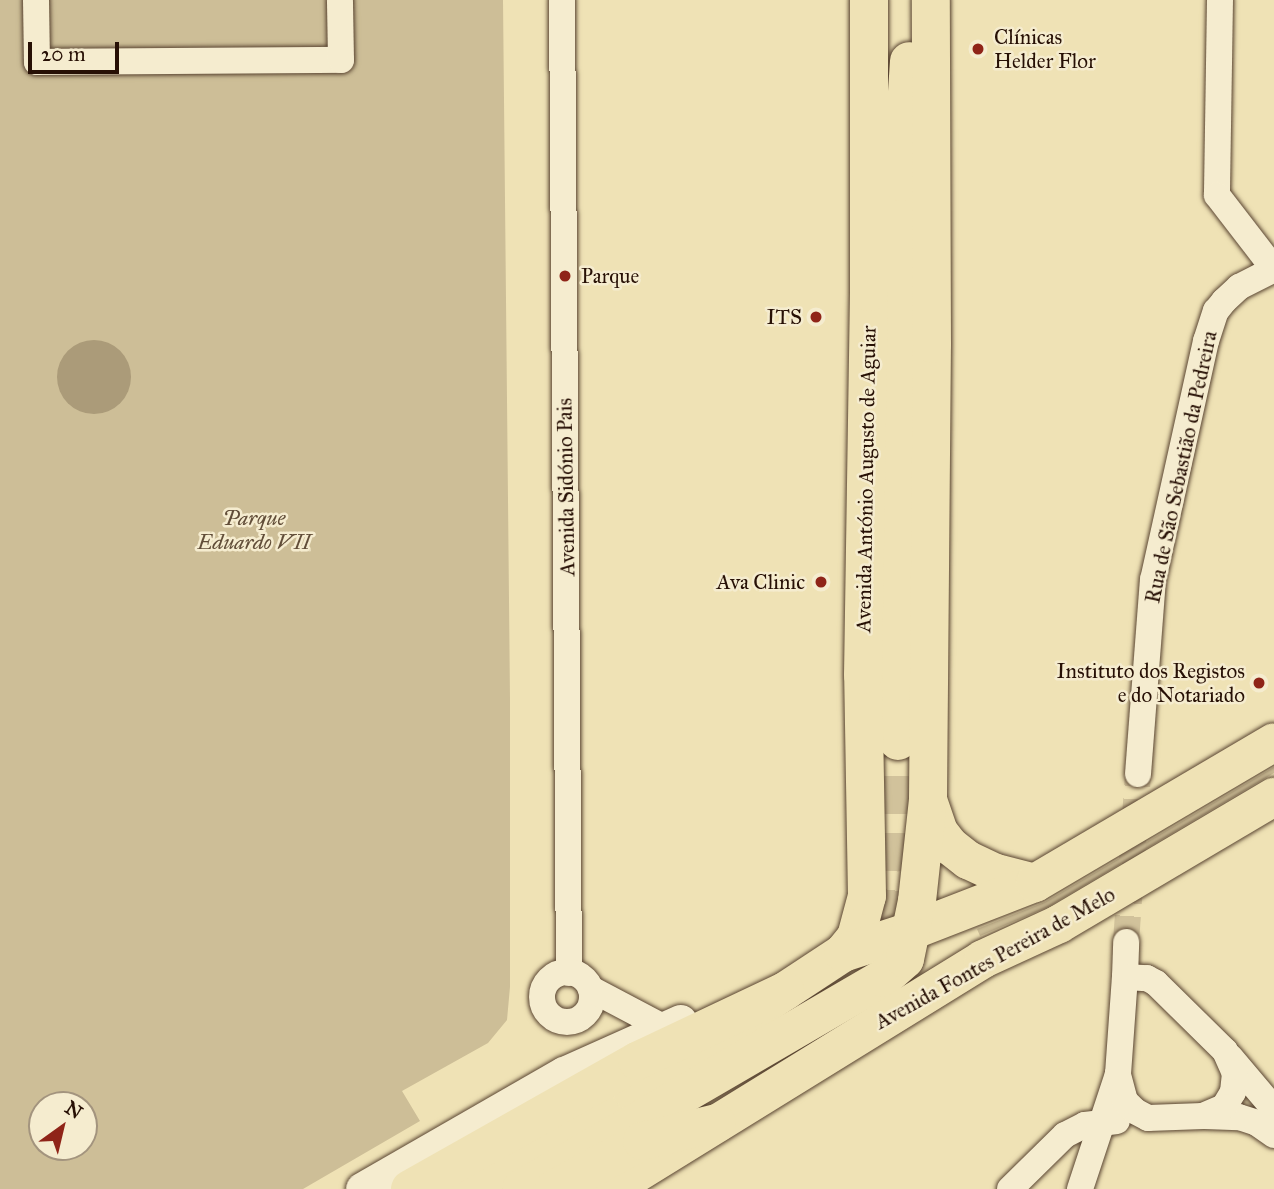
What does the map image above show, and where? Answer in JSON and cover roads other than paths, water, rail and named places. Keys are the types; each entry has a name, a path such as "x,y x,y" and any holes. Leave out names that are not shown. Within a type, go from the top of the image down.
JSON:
{"main road":[{"name":"Avenida António Augusto de Aguiar","path":"843,953 856,937 867,895 863,675 869,292 869,0"},
{"name":"Avenida António Augusto de Aguiar","path":"898,741 901,182 905,94 922,0"},
{"path":"520,1189 884,978 905,959 912,931 924,848 928,799 932,344 931,0"},
{"path":"464,1189 632,1092 843,953 912,931 1035,883 1274,743"},
{"name":"Avenida Fontes Pereira de Melo","path":"611,1189 983,959 1059,924 1274,797"},
{"path":"928,799 939,832 950,846 968,860 996,873 1035,883"},
{"path":"410,1189 579,1093 738,1011 785,990"},
{"path":"554,1189 642,1141 717,1123"}],"street":[{"path":"36,0 37,62 51,62 341,60 340,0"},
{"name":"Avenida Sidónio Pais","path":"562,0 569,973"},
{"name":"Rua de São Sebastião da Pedreira","path":"1138,774 1153,580 1206,341 1216,311 1224,301 1239,288 1274,269 1217,195 1220,0"},
{"path":"1080,1189 1118,1074 1126,942"},
{"path":"591,989 591,1003 583,1016 569,1022 554,1018 544,1006 544,989 553,977 569,973 582,978 591,989 665,1028"},
{"path":"1125,977 1147,978 1156,983 1226,1051 1274,1110"},
{"path":"362,1189 564,1073 665,1028 705,1015 738,1011"},
{"path":"1203,1115 1224,1107 1233,1092 1235,1073 1226,1051"},
{"path":"1118,1074 1125,1101 1148,1118"},
{"path":"1010,1189 1065,1136 1085,1125 1203,1115 1239,1117 1274,1135"}],"tunnel":[{"path":"822,998 869,964 889,928 896,871 898,741"},
{"path":"1126,942 1138,774"}],"place":[{"name":"Clínicas Helder Flor","path":"978,49"},
{"name":"Parque","path":"565,276"},
{"name":"ITS","path":"816,317"},
{"name":"Ava Clinic","path":"821,582"},
{"name":"Instituto dos Registos e do Notariado","path":"1259,683"}],"park label":[{"name":"Parque Eduardo VII","path":"254,530"}]}
